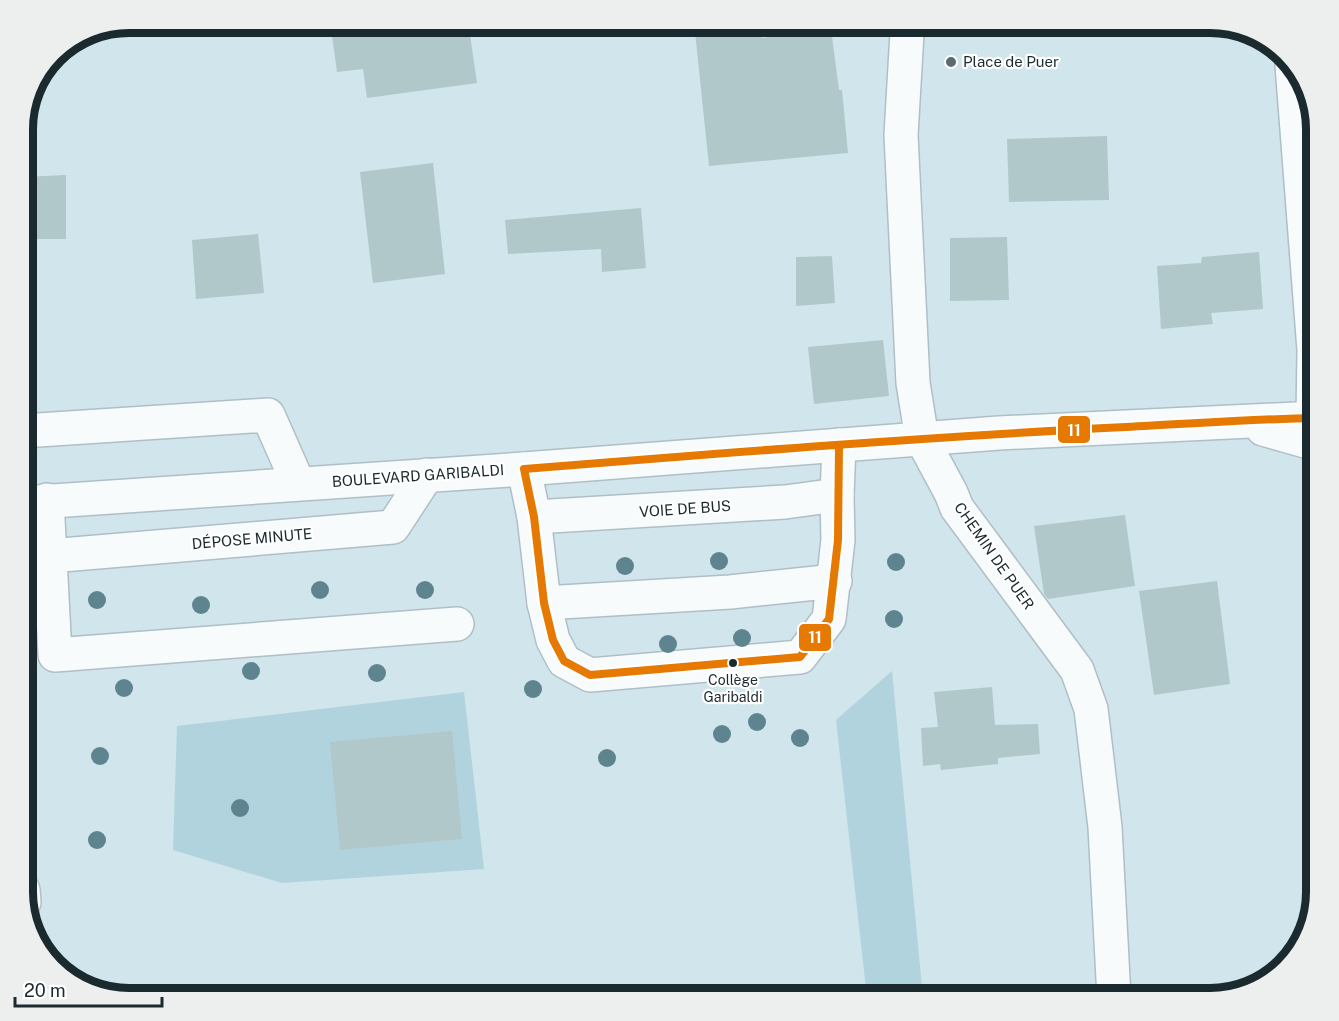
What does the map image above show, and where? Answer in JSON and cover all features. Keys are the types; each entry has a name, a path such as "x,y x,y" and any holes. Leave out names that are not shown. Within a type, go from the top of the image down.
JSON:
{"street":[{"name":"CHEMIN DE PUER","path":"904,33 901,135 914,383 922,440 957,508 1077,670 1088,700 1105,827 1113,988"},
{"path":"1293,82 1306,246"},
{"path":"33,430 268,415 298,483"},
{"name":"BOULEVARD GARIBALDI","path":"35,501 524,469 999,433 1241,422 1306,426"},
{"path":"524,469 534,517 544,603 553,639 564,661 590,675 800,657 829,619 838,540 839,445"},
{"name":"DÉPOSE MINUTE","path":"50,556 393,527 426,475"},
{"name":"VOIE DE BUS","path":"534,517 784,502 837,495"},
{"path":"35,501 50,556 55,655 457,624"},
{"path":"544,603 730,592 834,581"}],"shaded area":[{"path":"892,671 922,988 866,988 836,720"},
{"path":"464,692 484,869 282,883 173,850 177,726"}],"building":[{"path":"353,33 470,33 477,83 367,98 363,69 337,72 332,36"},
{"path":"695,33 761,33 762,38 800,33 832,33 839,90 842,90 848,153 709,166"},
{"path":"1107,136 1109,200 1009,202 1007,139"},
{"path":"433,163 445,274 373,283 360,172"},
{"path":"66,175 66,239 33,239 33,177"},
{"path":"641,208 646,268 602,272 601,249 508,254 505,220"},
{"path":"258,234 264,293 196,299 192,240"},
{"path":"1007,237 1009,300 950,301 950,238"},
{"path":"1259,252 1263,309 1211,313 1213,324 1161,329 1157,266 1201,263 1202,257"},
{"path":"832,256 835,303 796,306 796,257"},
{"path":"883,340 889,396 814,404 808,347"},
{"path":"1125,515 1135,586 1048,599 1044,594 1034,526"},
{"path":"1217,581 1230,684 1154,695 1139,591"},
{"path":"992,687 995,725 1038,724 1040,754 998,758 998,764 941,770 940,764 923,766 921,728 938,727 934,692"},
{"path":"452,731 462,839 340,850 330,742"}],"transit line":[{"name":"11","path":"839,445 838,540 829,619 800,657 590,675 564,661 553,640 544,603 534,517 524,469 900,440 1306,418"}],"place":[{"name":"Place de Puer","path":"951,62"},
{"name":"Collège Garibaldi","path":"733,663"}]}
